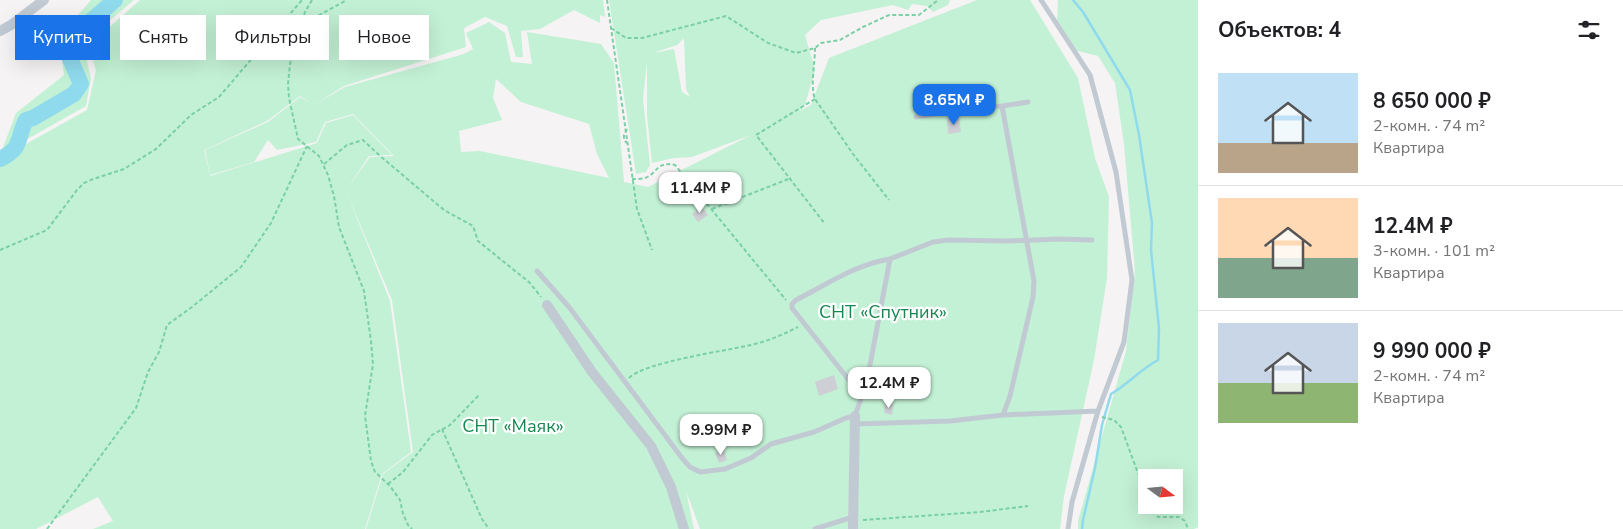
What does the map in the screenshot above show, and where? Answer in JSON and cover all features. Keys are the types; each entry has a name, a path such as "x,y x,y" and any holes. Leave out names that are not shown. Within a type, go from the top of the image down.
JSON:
{"street":[{"path":"0,31 12,25 44,0"},
{"path":"547,305 592,372 651,446 671,487 684,529"},
{"path":"853,522 855,420"}],"lane":[{"path":"1040,0 1090,75 1116,172 1132,280 1124,342 1098,411 1072,502 1068,529"},
{"path":"916,116 1028,102"},
{"path":"1002,106 1034,280 1033,297 1010,396 1003,415"},
{"path":"861,398 792,308 792,304 796,300 859,267 890,260 933,242 948,240 1007,242 1027,240 1092,240"},
{"path":"855,420 867,382 890,260"},
{"path":"537,271 569,307 682,458 690,467 700,472 725,469 751,458 771,444 814,432 846,418 855,420 950,421 1003,415 1098,411"},
{"path":"815,529 853,522"}],"path":[{"path":"289,15 302,0"},
{"path":"305,15 312,0"},
{"path":"319,15 347,0"},
{"path":"607,0 637,209 652,250"},
{"path":"611,28 626,38 642,38 726,16 768,43 796,53 815,48 821,43 840,40 863,27 889,16 919,15 938,0"},
{"path":"815,48 812,91 815,99 888,200"},
{"path":"0,250 47,230 84,183 124,169 156,149 191,115 219,97 251,60"},
{"path":"291,60 288,98 298,139 319,156 328,174 339,227 364,291 373,364 365,416 371,461 375,472 388,484 400,500 403,514 412,529"},
{"path":"815,99 756,135 825,224"},
{"path":"323,165 348,145 363,140 378,155 444,210 473,226 478,242 530,283 547,305"},
{"path":"47,529 136,408 148,372 160,352 167,325 240,267 271,223 307,146"},
{"path":"632,179 647,177 659,166 668,163 675,165 792,308"},
{"path":"712,209 790,178"},
{"path":"626,382 633,374 662,364 752,345 778,337 804,323"},
{"path":"388,484 403,472 432,435 450,424 479,395"},
{"path":"1106,418 1114,420 1121,427 1138,473"},
{"path":"442,429 482,519 489,529"},
{"path":"853,522 980,512 1028,506"},
{"path":"1155,514 1158,518 1179,516 1185,521 1188,529"}],"green space":[{"path":"91,0 134,0 110,20 110,15 78,15"},
{"path":"140,0 603,0 605,17 600,15 600,23 574,10 540,29 521,31 523,57 516,57 507,26 485,17 464,28 466,47 429,59 429,15 339,15 339,60 425,60 344,86 314,105 345,87 464,54 473,49 466,33 489,22 505,33 511,62 532,64 527,32 601,44 614,63 624,182 648,187 751,135 692,157 674,158 652,163 647,115 647,62 643,99 650,165 646,172 636,174 609,0 950,0 948,5 933,12 927,6 912,4 908,10 893,5 821,20 805,35 815,70 805,105 800,111 811,105 829,58 977,0 1030,0 1078,78 1095,158 1109,197 1107,278 1094,360 1064,496 1060,529 700,529 686,491 694,529 366,529 383,474 413,452 392,300 346,191 390,301 411,452 382,474 365,529 93,529 113,521 98,497 36,529 0,529 0,163 5,163 26,144 87,110 96,70 93,60 110,60 110,27 120,18 120,60 206,60 206,15 123,15","holes":["684,38 686,89 690,97 682,92 674,49 653,53 677,45","496,79 521,102 589,124 597,154 609,178 480,151 461,152 459,131 502,120 493,98","300,96 312,104 300,97 268,122 205,150 210,175 254,162 268,140 277,150 316,142 325,122 353,114 394,156 370,157 347,189 369,156 392,155 353,115 326,123 317,143 210,176 204,150 267,121"]},
{"path":"1058,0 1198,0 1198,527 1194,529 1078,529 1078,521 1126,351 1135,271 1124,144 1115,83 1098,56 1070,49 1057,22"},
{"path":"62,60 87,60 91,79 86,106 33,136 2,150 16,113 64,75"}],"building":[{"path":"959,117 961,132 948,134 947,119"},
{"path":"702,207 708,215 698,222 692,214"},
{"path":"834,375 838,389 819,396 815,382"},
{"path":"885,403 893,404 892,415 884,413"},
{"path":"724,450 727,460 719,463 715,453"}],"waterway":[{"path":"0,159 13,151 26,120 33,118 74,94 81,84 68,54 77,33 115,0"},
{"path":"1073,0 1083,12 1130,90 1139,135 1152,223 1151,250 1159,328 1158,360 1111,394 1102,425 1082,529"}],"park label":[{"name":"СНТ «Спутник»","path":"883,312"},
{"name":"СНТ «Маяк»","path":"513,426"}]}
